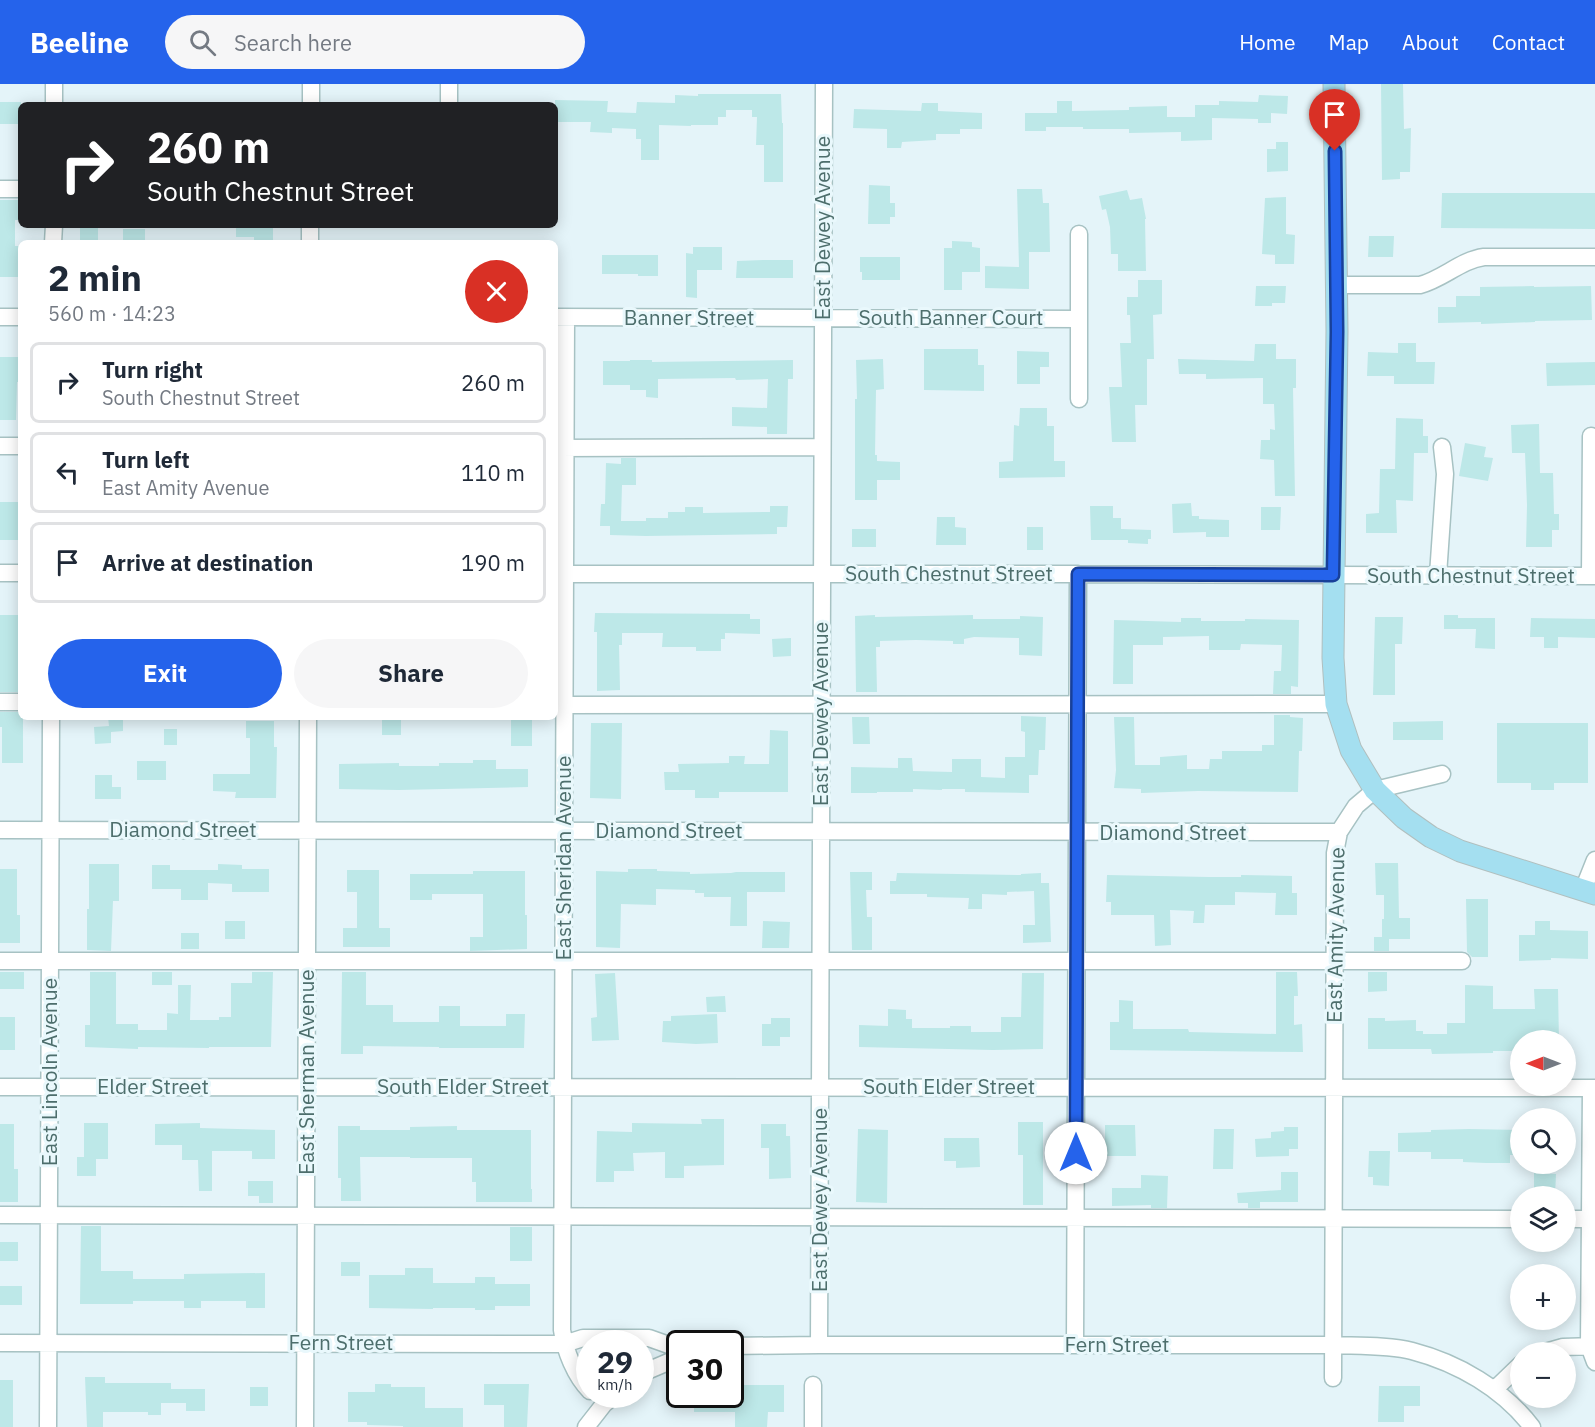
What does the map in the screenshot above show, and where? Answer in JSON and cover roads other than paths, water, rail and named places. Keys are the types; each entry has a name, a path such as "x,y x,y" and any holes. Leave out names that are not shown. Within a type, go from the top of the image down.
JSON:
{"main road":[{"path":"1334,84 1336,285 1333,658 1336,704 1351,750 1375,790 1404,818 1431,837 1460,851 1589,892"}],"street":[{"path":"54,84 54,102"},
{"path":"311,84 311,102"},
{"path":"449,84 449,102"},
{"name":"East Dewey Avenue","path":"819,1344 824,84"},
{"path":"0,189 18,189"},
{"path":"1080,234 1080,399"},
{"path":"1336,285 1420,285 1431,282 1472,259 1485,257 1595,257"},
{"path":"0,317 18,317"},
{"name":"Banner Street","path":"560,317 823,318"},
{"name":"East Sheridan Avenue","path":"560,317 560,705 564,830 562,1330 564,1344 576,1371"},
{"name":"South Banner Court","path":"823,318 1080,319"},
{"path":"1591,436 1593,576"},
{"path":"0,446 18,446"},
{"path":"560,448 822,447"},
{"path":"1438,575 1445,474 1442,447"},
{"path":"0,573 18,573"},
{"name":"South Chestnut Street","path":"560,574 1593,576"},
{"path":"1075,1345 1078,574"},
{"path":"0,702 18,702"},
{"path":"560,705 1336,704"},
{"name":"East Lincoln Avenue","path":"48,1427 51,720"},
{"name":"East Sherman Avenue","path":"305,1427 308,720"},
{"path":"1375,790 1442,774"},
{"name":"East Amity Avenue","path":"1333,1378 1335,853 1339,832 1356,806 1375,790"},
{"name":"Diamond Street","path":"0,830 1339,832"},
{"path":"1589,892 1595,860"},
{"path":"0,961 1462,961"},
{"name":"Elder Street","path":"0,1086 306,1087"},
{"name":"South Elder Street","path":"306,1087 1593,1088"},
{"path":"1576,1349 1593,1351 1590,1219 1593,1088"},
{"path":"0,1215 1510,1219"},
{"path":"1576,1219 1590,1219"},
{"name":"Fern Street","path":"0,1343 564,1344 583,1338 649,1338 666,1344"},
{"name":"Fern Street","path":"744,1346 1333,1345 1410,1351 1456,1367 1494,1390 1509,1402 1532,1427"},
{"path":"1494,1390 1510,1375"},
{"path":"813,1385 813,1427"},
{"path":"586,1427 598,1408"}]}
